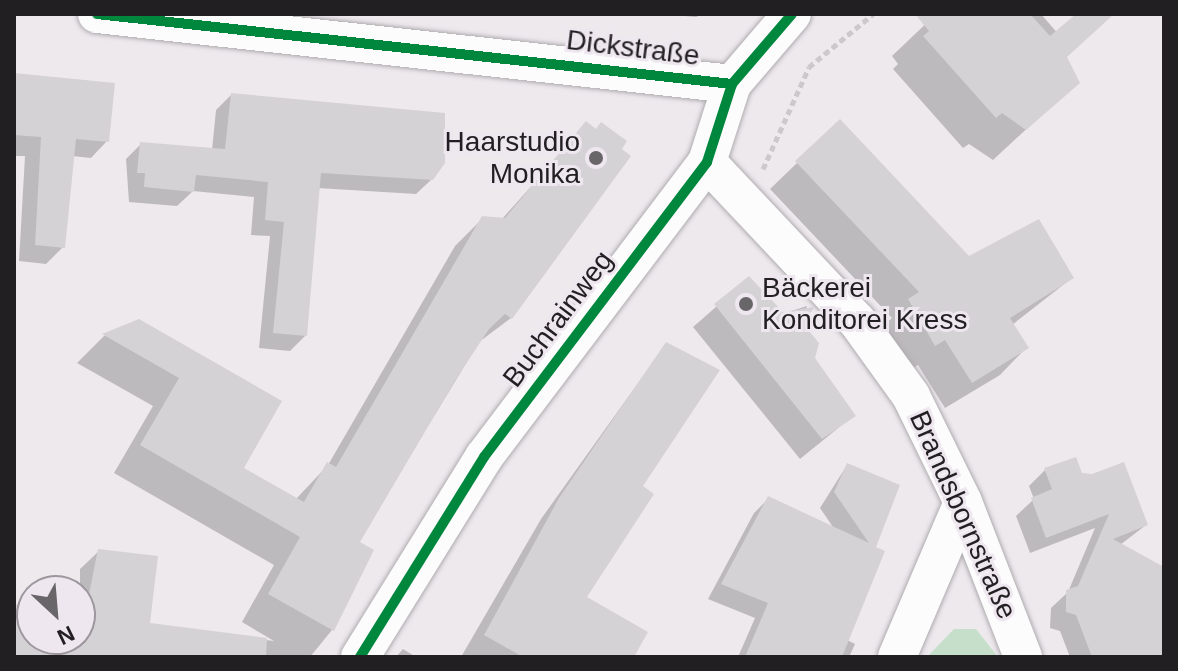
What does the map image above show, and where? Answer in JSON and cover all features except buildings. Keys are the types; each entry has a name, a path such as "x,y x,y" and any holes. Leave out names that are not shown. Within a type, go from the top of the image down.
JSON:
{"street":[{"name":"Dickstraße","path":"97,14 242,20 732,84"},
{"name":"Buchrainweg","path":"360,657 484,457 707,162 732,84 792,14"},
{"name":"Brandsbornstraße","path":"707,162 874,343 925,421 963,502 1023,657"},
{"path":"897,657 963,502"}],"path":[{"path":"741,197 764,169 809,67 873,14"}],"green space":[{"path":"954,629 976,629 998,657 927,657"}],"cycle path":[{"path":"97,14 732,84"},
{"path":"360,657 484,457 707,162 732,84 792,14"}],"place":[{"name":"Haarstudio Monika","path":"596,158"},
{"name":"Bäckerei Konditorei Kress","path":"746,304"}]}
